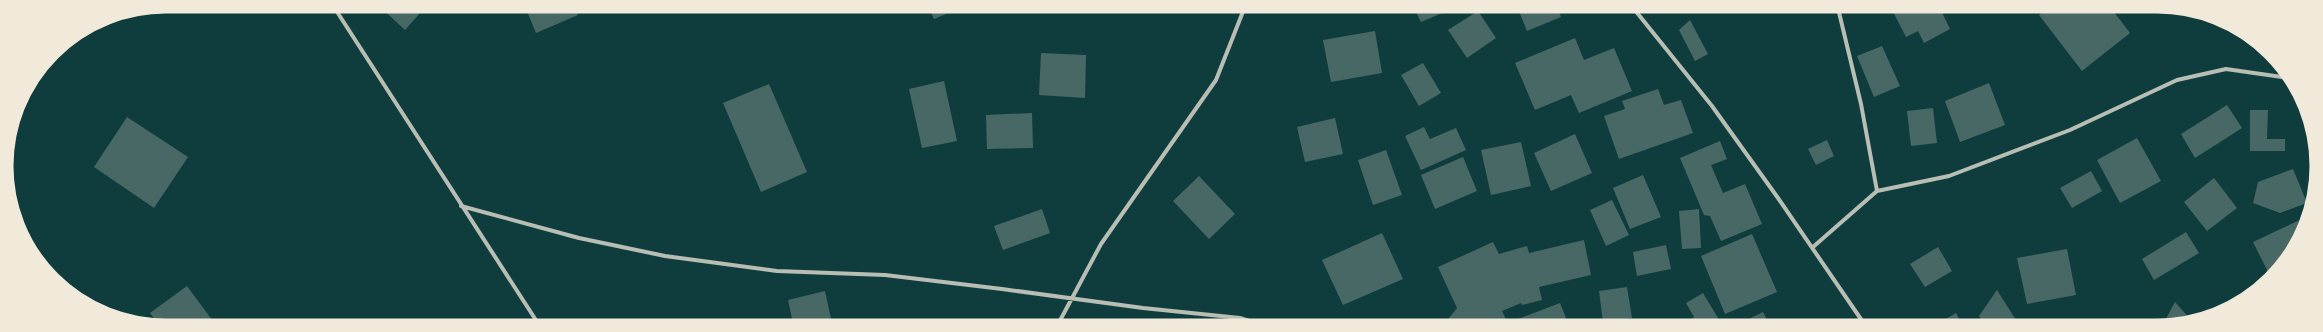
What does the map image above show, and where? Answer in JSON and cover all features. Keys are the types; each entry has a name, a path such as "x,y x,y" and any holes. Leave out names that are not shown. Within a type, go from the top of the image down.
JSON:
{"street":[{"path":"336,11 536,321"},
{"path":"1060,321 1101,244 1216,80 1243,11"},
{"path":"1636,11 1712,106 1813,247 1862,321"},
{"path":"1838,11 1861,104 1877,191"},
{"path":"1813,247 1877,191 1949,176 2070,130 2177,80 2226,69 2285,79"},
{"path":"461,206 579,238 665,256 777,271 885,275 1072,297 1143,308 1240,318 1249,321"}],"building":[{"path":"385,11 422,11 405,30"},
{"path":"527,11 577,11 578,15 536,33"},
{"path":"930,11 953,11 934,19"},
{"path":"1149,11 1163,11 1149,13"},
{"path":"1416,11 1447,11 1421,22"},
{"path":"1478,11 1496,38 1467,58 1448,30"},
{"path":"1519,11 1559,11 1561,17 1527,31"},
{"path":"1893,11 1941,11 1950,29 1924,43 1918,31 1906,37"},
{"path":"2044,11 2113,11 2130,33 2082,71 2039,15"},
{"path":"1690,20 1708,54 1695,61 1679,30"},
{"path":"1375,31 1382,73 1331,82 1323,40"},
{"path":"1575,38 1584,60 1614,48 1632,91 1579,113 1571,95 1535,110 1515,63"},
{"path":"1882,46 1900,86 1874,97 1857,56"},
{"path":"1041,53 1086,55 1085,98 1039,95"},
{"path":"1423,63 1441,93 1419,106 1401,75"},
{"path":"944,81 957,141 922,148 909,89"},
{"path":"1989,83 2005,125 1960,142 1945,101"},
{"path":"769,84 807,172 761,192 723,103"},
{"path":"1658,89 1664,105 1681,100 1693,133 1619,159 1604,116 1625,109 1622,101"},
{"path":"2227,105 2242,128 2195,158 2181,134"},
{"path":"1933,108 1937,143 1911,146 1907,111"},
{"path":"2250,110 2268,110 2267,139 2285,139 2285,151 2250,151"},
{"path":"1032,113 1033,148 987,149 986,115"},
{"path":"127,117 188,157 154,208 94,167"},
{"path":"1335,118 1343,154 1305,162 1297,127"},
{"path":"1424,127 1430,139 1456,128 1466,150 1421,170 1405,136"},
{"path":"1575,134 1592,173 1551,191 1534,153"},
{"path":"2137,138 2161,181 2120,203 2097,160"},
{"path":"1827,140 1834,156 1816,165 1808,149"},
{"path":"1720,141 1727,159 1711,165 1723,193 1745,184 1762,224 1721,241 1710,216 1704,215 1680,158"},
{"path":"1521,142 1531,186 1491,195 1481,150"},
{"path":"1386,150 1402,195 1373,205 1358,160"},
{"path":"1463,157 1477,191 1435,209 1421,175"},
{"path":"2293,169 2307,203 2280,213 2253,203 2258,182"},
{"path":"2091,171 2102,191 2072,208 2060,188"},
{"path":"1643,175 1661,217 1630,229 1613,188"},
{"path":"1199,176 1235,214 1209,239 1173,201"},
{"path":"2214,178 2237,208 2207,231 2184,202"},
{"path":"1612,200 1629,235 1606,246 1590,210"},
{"path":"1042,209 1050,233 1003,250 994,226"},
{"path":"1699,209 1701,248 1682,249 1679,211"},
{"path":"2303,218 2291,244 2269,274 2253,242"},
{"path":"2186,232 2199,253 2154,280 2142,259"},
{"path":"1382,233 1403,279 1343,305 1322,260"},
{"path":"1752,234 1777,292 1725,314 1701,256"},
{"path":"1584,240 1591,275 1539,287 1542,300 1522,305 1521,303 1502,311 1507,321 1447,321 1457,308 1438,267 1493,242 1499,254 1527,246 1529,253"},
{"path":"1666,245 1671,269 1637,276 1633,252"},
{"path":"1938,247 1952,271 1925,287 1910,264"},
{"path":"2067,249 2076,295 2027,304 2017,258"},
{"path":"187,286 213,321 156,321 150,313"},
{"path":"1627,287 1632,318 1603,321 1599,291"},
{"path":"1997,290 2017,321 1982,321 1979,316"},
{"path":"825,291 831,321 792,321 788,300"},
{"path":"1703,293 1720,321 1689,321 1694,317 1686,303"},
{"path":"2175,302 2189,318 2177,320 2165,321"},
{"path":"1560,303 1567,321 1519,321 1518,319"},
{"path":"1763,312 1768,321 1745,321"},
{"path":"1956,313 1960,321 1943,321"}]}
